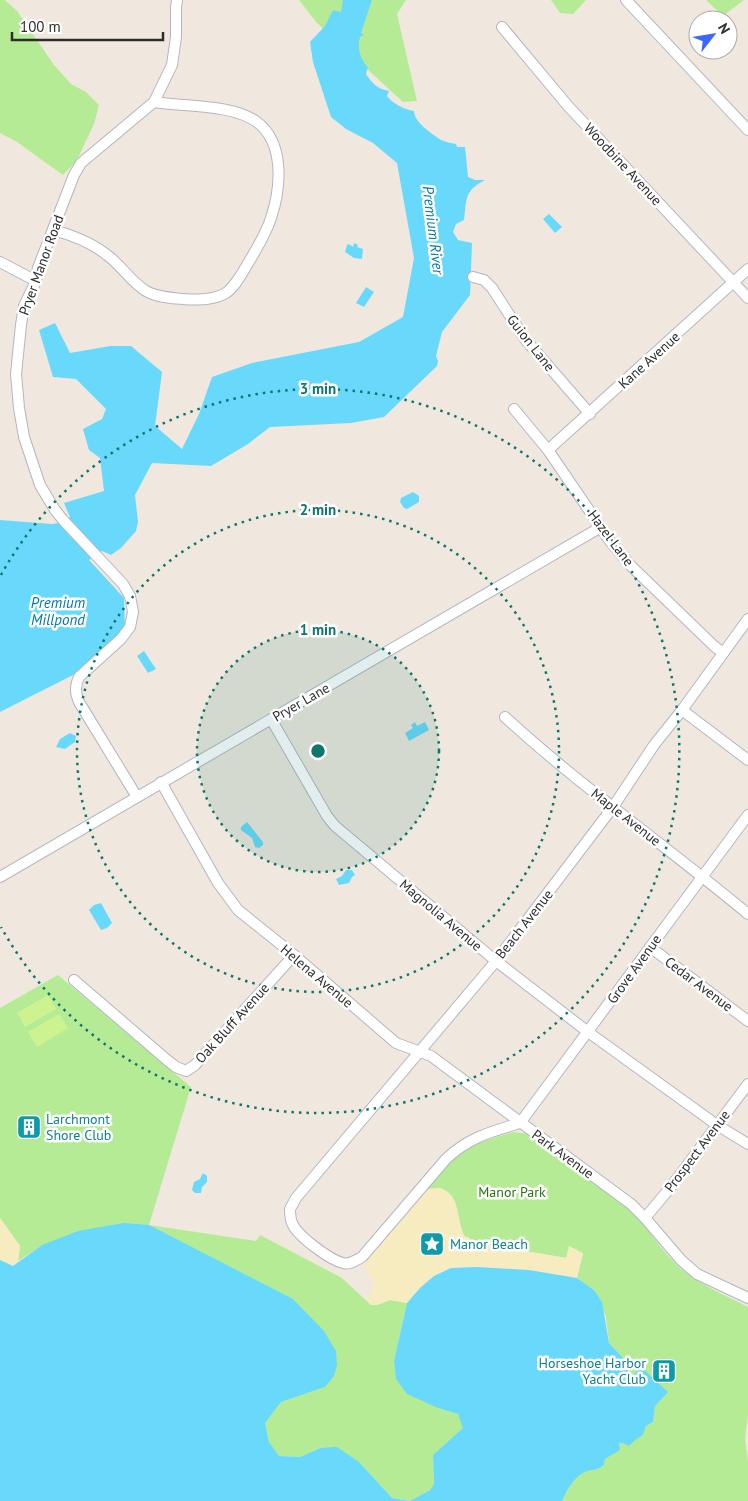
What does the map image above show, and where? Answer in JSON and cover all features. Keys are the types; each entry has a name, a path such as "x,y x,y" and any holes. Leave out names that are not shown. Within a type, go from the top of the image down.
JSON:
{"street":[{"name":"Pryer Manor Road","path":"136,797 78,702 76,692 76,684 79,677 121,639 130,627 133,612 130,596 123,584 63,520 40,485 24,437 16,374 24,306 36,281 38,268 74,175 81,162 154,102 172,65 176,38 177,0"},
{"path":"626,0 748,130"},
{"name":"Woodbine Avenue","path":"502,26 568,106 748,298"},
{"path":"53,230 71,235 97,248 146,291 160,296 184,299 216,297 225,294 237,281 255,252 271,218 279,175 271,140 258,123 232,110 154,102"},
{"path":"0,262 36,281"},
{"name":"Kane Avenue","path":"548,450 748,269"},
{"name":"Guion Lane","path":"472,276 484,280 492,288 525,339 590,414"},
{"name":"Hazel Lane","path":"514,409 548,450 610,541 629,564 714,646 723,652"},
{"name":"Pryer Lane","path":"0,876 601,527"},
{"name":"Beach Avenue","path":"290,1218 290,1209 296,1198 496,961 613,807 654,745 682,710 748,619"},
{"path":"682,710 748,760"},
{"name":"Maple Avenue","path":"505,717 541,750 748,914"},
{"name":"Magnolia Avenue","path":"271,719 330,821 496,961 588,1032 717,1126 748,1144"},
{"name":"Helena Avenue","path":"161,782 218,883 238,910 294,955 396,1043 431,1056 520,1123"},
{"name":"Grove Avenue","path":"520,1123 748,815"},
{"name":"Cedar Avenue","path":"650,947 748,1021"},
{"name":"Oak Bluff Avenue","path":"74,980 176,1067 186,1071 195,1065 294,955"},
{"name":"Prospect Avenue","path":"645,1218 670,1188 748,1084"},
{"name":"Park Avenue","path":"290,1218 298,1232 306,1240 334,1260 345,1264 352,1263 362,1257 446,1158 459,1147 484,1134 520,1123 580,1165 645,1218 667,1246 697,1274 748,1298"}],"green space":[{"path":"0,0 5,0 17,11 54,65 71,84 86,92 99,105 94,124 77,160 63,175 17,142 0,133"},
{"path":"299,0 406,0 397,14 417,101 403,102 317,23"},
{"path":"551,0 586,0 573,14 560,13"},
{"path":"706,0 744,0 731,10 717,10"},
{"path":"58,975 191,1087 149,1225 256,1241 260,1235 342,1278 371,1305 377,1305 390,1300 407,1303 394,1361 438,1408 458,1414 464,1428 433,1455 434,1484 430,1490 410,1501 392,1498 359,1462 320,1448 300,1457 278,1456 269,1442 265,1423 281,1402 325,1387 42,1245 18,1261 20,1246 0,1218 0,1008"},
{"path":"48,995 56,1009 25,1027 17,1013"},
{"path":"59,1014 68,1028 37,1047 28,1032"},
{"name":"Manor Park","path":"513,1132 530,1134 626,1207 669,1256 691,1276 748,1307 748,1415 745,1439 748,1461 748,1501 562,1501 574,1481 585,1472 598,1469 604,1465 605,1459 616,1452 619,1443 629,1446 635,1439 643,1435 646,1426 653,1422 655,1406 640,1368 633,1376 627,1368 626,1361 609,1343 606,1317 594,1290 577,1278 583,1253 567,1258 469,1242 460,1229 455,1201 440,1188 428,1189 453,1158 468,1146"}],"sand":[{"name":"Manor Beach","path":"440,1188 452,1196 462,1230 465,1237 469,1237 470,1242 566,1258 569,1246 583,1253 577,1278 501,1268 456,1267 444,1270 432,1277 407,1303 390,1300 377,1305 371,1305 366,1299 372,1293 374,1282 364,1265 428,1189"},
{"path":"0,1218 20,1246 18,1261 13,1266 0,1260"}],"water":[{"path":"343,0 372,0 361,33 364,35 360,37 359,45 361,57 368,67 366,74 370,80 378,87 389,91 387,96 395,104 414,111 420,123 433,134 443,141 456,144 457,147 465,147 468,177 475,180 485,180 470,192 466,201 464,220 456,224 453,232 458,240 472,243 470,295 442,332 436,356 437,366 384,417 351,423 270,427 248,444 211,466 152,463 135,495 138,522 136,531 121,548 111,555 102,551 89,560 124,598 125,628 75,674 0,712 0,520 59,523 70,517 64,503 104,491 100,458 89,450 83,429 102,419 106,409 76,379 53,377 39,330 55,323 70,353 110,346 131,346 162,372 155,426 182,449 199,414 212,377 252,363 359,342 403,317 414,258 397,163 373,143 346,129 331,117 313,62 310,42 325,26 333,10 341,12"},
{"path":"549,214 562,227 555,233 543,219"},
{"path":"354,243 358,245 357,247 363,249 362,259 354,258 345,252 347,245 349,244 353,247"},
{"path":"366,287 374,292 364,307 356,303"},
{"path":"413,492 419,496 419,502 407,509 404,508 400,502 401,498"},
{"path":"144,651 156,669 148,673 137,656"},
{"path":"415,722 417,726 425,722 429,730 409,741 405,733 413,728 411,725"},
{"path":"70,733 76,736 75,742 65,749 56,747 60,739"},
{"path":"247,822 263,842 263,845 259,848 255,847 252,838 241,830 241,827"},
{"path":"346,870 352,870 355,875 349,883 339,885 336,879 342,876"},
{"path":"101,903 112,923 107,928 101,930 89,910 94,905"},
{"path":"203,1173 207,1176 207,1182 202,1187 201,1193 195,1193 192,1190 194,1182 200,1179"},
{"path":"124,1223 149,1225 293,1299 324,1331 336,1351 337,1365 334,1376 325,1387 281,1402 265,1423 269,1442 279,1456 300,1457 320,1448 337,1447 359,1462 392,1498 410,1501 0,1501 0,1260 13,1266 42,1245 78,1231"},
{"path":"477,1267 529,1270 577,1278 594,1290 602,1302 609,1343 626,1361 627,1368 632,1376 641,1367 668,1392 655,1406 653,1422 646,1426 643,1435 629,1446 619,1443 620,1450 605,1459 604,1465 598,1469 585,1472 577,1478 568,1489 562,1501 410,1501 430,1490 434,1484 433,1455 463,1428 458,1414 438,1408 407,1394 396,1379 394,1361 407,1303 434,1276 451,1268"}],"place":[{"name":"Larchmont Shore Club","path":"29,1127"},
{"name":"Manor Beach","path":"432,1244"},
{"name":"Horseshoe Harbor Yacht Club","path":"664,1371"}],"water label":[{"name":"Premium River","path":"433,230"},
{"name":"Premium Millpond","path":"58,612"}]}
